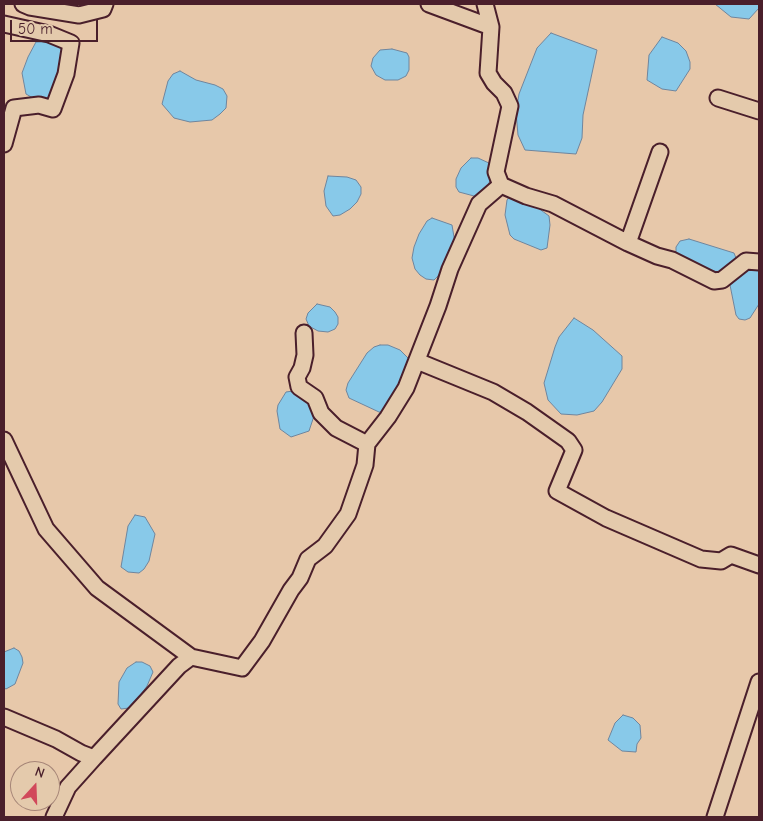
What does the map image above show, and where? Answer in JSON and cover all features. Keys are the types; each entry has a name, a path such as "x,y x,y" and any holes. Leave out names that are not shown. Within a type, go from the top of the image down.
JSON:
{"street":[{"path":"23,4 30,7 79,15 103,9 105,4"},
{"path":"429,4 491,27"},
{"path":"485,4 491,27 488,73 494,83 504,93 510,106 496,172 501,185 526,196 553,204 628,243 657,256 672,260 714,281 722,280 746,261 759,262"},
{"path":"4,24 49,34 71,42 66,74 53,108 39,105 14,108 4,144"},
{"path":"718,98 759,110"},
{"path":"628,243 660,152"},
{"path":"4,440 46,529 97,588 191,657 242,668 262,641 291,590 300,578 308,559 325,546 348,514 364,465 367,444 388,417 406,388 438,306 450,268 479,204 501,185"},
{"path":"304,332 305,355 302,368 297,377 299,387 314,398 321,413 336,428 367,444"},
{"path":"417,361 493,392 527,412 568,441 574,450 557,491 606,518 702,559 721,561 732,555 759,565"},
{"path":"54,817 68,787 179,666 191,657"},
{"path":"715,817 759,682"},
{"path":"4,717 56,739 94,758"}],"water":[{"path":"715,4 759,4 759,8 749,19 731,17"},
{"path":"551,33 597,50 583,115 582,138 576,154 525,150 518,135 516,112 519,94 537,48"},
{"path":"662,37 678,43 686,51 690,62 690,69 676,91 662,89 647,80 649,55"},
{"path":"36,42 46,42 62,47 65,63 60,80 49,98 40,102 26,94 22,73"},
{"path":"392,49 407,53 409,57 409,70 406,76 398,80 385,80 376,75 371,66 373,58 380,50"},
{"path":"180,71 196,80 223,89 227,96 226,108 212,120 190,122 174,118 162,104 168,81 173,74"},
{"path":"471,158 478,158 491,164 492,172 488,187 479,195 474,196 459,192 456,187 456,179 461,168"},
{"path":"328,176 347,177 356,180 361,187 361,194 357,202 340,215 333,216 326,206 324,191"},
{"path":"510,196 534,205 549,216 550,225 547,248 541,250 514,239 510,235 505,215 507,200"},
{"path":"432,218 452,225 455,243 444,268 434,280 426,279 420,275 415,269 412,258 419,234 427,221"},
{"path":"689,239 734,253 736,258 735,265 725,271 718,272 676,254 676,247 680,241"},
{"path":"759,267 759,304 750,318 745,320 739,319 736,315 730,285 732,278 742,270"},
{"path":"317,304 330,307 335,312 338,317 338,324 335,329 328,332 318,331 309,326 306,319 308,313"},
{"path":"574,318 593,330 622,356 622,369 602,402 594,411 577,415 561,414 548,400 544,383 559,337"},
{"path":"380,345 388,345 400,350 410,360 412,366 386,412 379,412 349,398 346,390 348,383 367,353"},
{"path":"293,391 304,395 315,413 309,431 291,437 280,429 277,411 278,405 286,392"},
{"path":"135,515 145,517 155,534 149,561 139,573 128,572 121,567 128,526"},
{"path":"14,648 19,651 23,663 15,684 6,689 4,688 4,652"},
{"path":"136,662 142,662 150,666 153,672 147,686 134,704 129,708 121,709 118,704 119,682 127,668"},
{"path":"623,715 633,718 640,725 641,738 637,744 636,752 622,751 608,740 615,723"}]}
